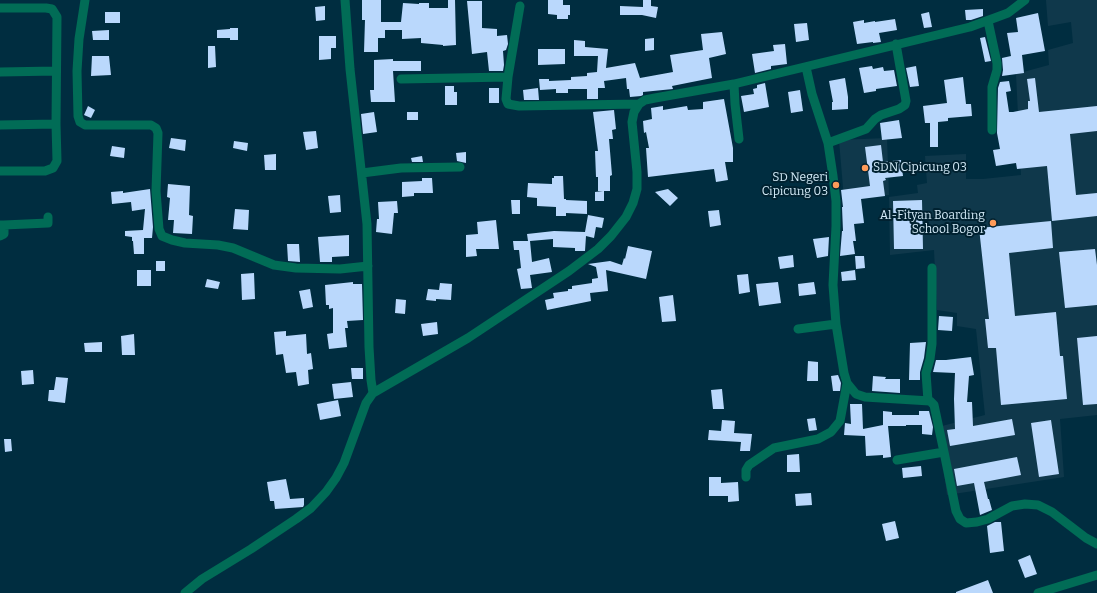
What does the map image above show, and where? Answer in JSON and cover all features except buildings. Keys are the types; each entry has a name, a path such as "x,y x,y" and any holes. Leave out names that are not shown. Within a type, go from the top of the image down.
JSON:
{"street":[{"path":"85,0 76,71 78,116 80,122 85,125 151,125 156,128 158,133 156,191 159,229 162,236 185,243 218,245 233,248 274,265 296,268 340,269 368,266"},
{"path":"345,0 348,47 367,224 369,347 373,393"},
{"path":"185,593 202,578 251,549 311,508 326,492 344,464 366,404 373,393 468,338 598,250 611,236 626,217 633,203 637,189 637,172 632,122 634,112 639,104 645,100 734,84 970,27 1008,13 1022,1"},
{"path":"520,6 508,77 506,102 511,105 639,104"},
{"path":"0,8 52,9 57,18 57,161 53,168 45,171 0,171"},
{"path":"988,21 997,63 997,70 992,87 992,130"},
{"path":"828,143 866,129 881,115 899,110 905,106 906,101 896,44"},
{"path":"806,67 812,94 828,143 836,201 833,270 836,324 847,383 856,394 865,397 932,402 934,405 956,511 960,519 966,523 988,519 1012,506 1026,504 1038,505 1052,512 1086,538 1097,544"},
{"path":"0,72 56,71"},
{"path":"401,79 508,77"},
{"path":"734,84 739,138"},
{"path":"0,125 56,124"},
{"path":"362,173 401,168 460,167"},
{"path":"0,236 4,234 2,225 48,223 48,217"},
{"path":"928,401 926,373 932,344 932,268"},
{"path":"798,329 836,324"},
{"path":"746,477 746,470 749,465 774,448 818,439 831,432 840,420 847,383"},
{"path":"897,460 944,452"},
{"path":"1038,593 1097,575"}],"shaded area":[{"name":"Al-Fityan Boarding School Bogor","path":"1046,0 1097,0 1097,415 1060,419 1064,477 947,495 938,427 985,415 976,329 957,326 957,313 937,310 934,250 890,255 889,197 918,193 917,185 927,183 925,156 966,154 966,179 983,179 1021,175 1016,74 1049,65 1048,50 1073,43 1071,22 1048,26"},
{"name":"SDN Cipicung 03","path":"887,138 889,195 844,199 839,140"}],"place":[{"name":"SDN Cipicung 03","path":"865,168"},
{"name":"SD Negeri Cipicung 03","path":"836,185"},
{"name":"Al-Fityan Boarding School Bogor","path":"993,223"}]}
